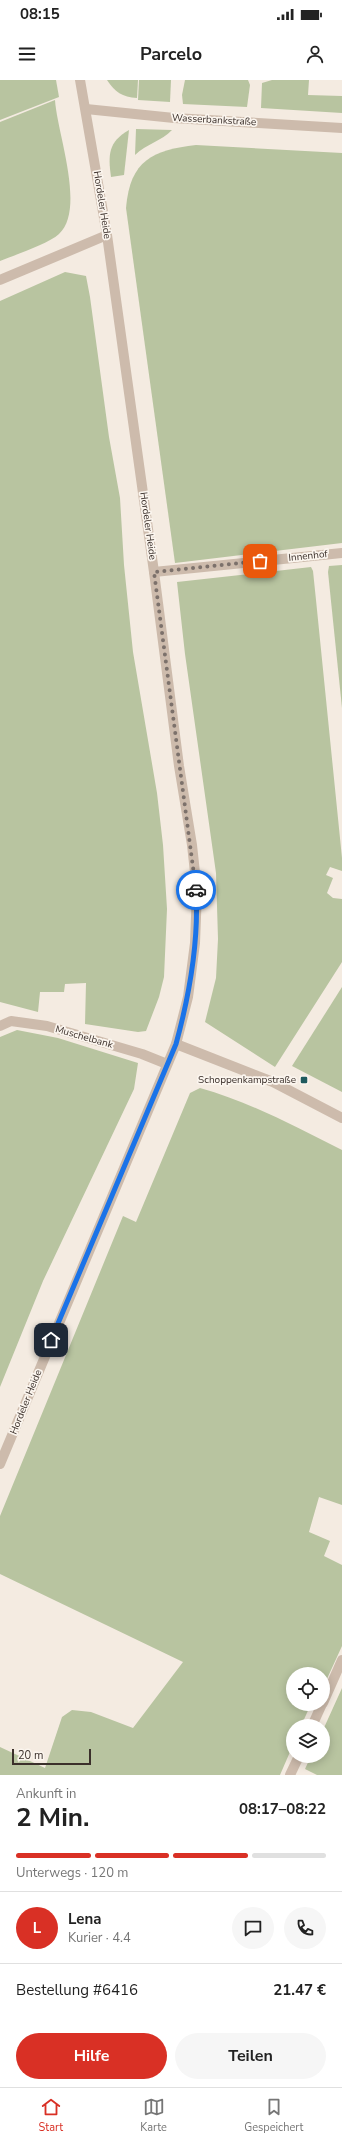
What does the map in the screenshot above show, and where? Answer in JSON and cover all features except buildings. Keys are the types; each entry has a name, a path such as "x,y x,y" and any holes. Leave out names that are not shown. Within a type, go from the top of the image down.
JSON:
{"street":[{"name":"Hordeler Heide","path":"0,1464 3,1448 176,1044 188,997 196,943 197,891 192,845 179,766 154,572 107,235 80,80"},
{"name":"Wasserbankstraße","path":"86,109 174,118 342,128"},
{"path":"0,280 107,235"},
{"name":"Innenhof","path":"154,572 342,553"},
{"name":"Muschelbank","path":"0,1026 11,1021 47,1026 142,1054 167,1064"},
{"path":"176,1044 273,1082 342,1118"},
{"path":"330,1687 342,1660"},
{"path":"290,1775 296,1763"}],"green space":[{"path":"0,80 56,80 59,97 0,120"},
{"path":"107,80 138,80 137,98 119,93"},
{"path":"139,80 171,80 170,102 138,100"},
{"path":"185,80 248,80 250,85 247,107 183,104 182,95"},
{"path":"272,80 309,80 308,95 342,96 342,113 261,108 262,83"},
{"path":"55,100 70,189 70,207 67,222 59,234 54,238 0,261 0,122"},
{"path":"136,129 172,130 164,137 139,151 135,155"},
{"path":"129,130 124,175 111,177 110,156 113,144"},
{"path":"196,145 342,153 342,543 175,563 126,208 128,192 133,179 139,168 146,160 167,150"},
{"path":"65,272 86,276 90,297 109,437 120,498 124,565 133,652 157,793 163,845 167,909 164,977 159,997 146,1031 138,1032 85,1024 86,983 65,984 64,992 40,992 38,1012 0,1002 0,301"},
{"path":"342,565 342,708 328,572 329,566"},
{"path":"311,567 313,571 342,858 342,871 330,867 326,875 333,878 327,893 333,898 342,899 342,962 275,1067 205,1022 216,978 218,939 216,873 185,654 177,582"},
{"path":"342,987 342,1092 292,1066"},
{"path":"17,1030 58,1038 138,1063 134,1089 43,1281 0,1387 0,1037"},
{"path":"200,1088 237,1100 342,1150 342,1505 319,1497 309,1532 330,1541 324,1556 342,1565 342,1646 330,1672 330,1667 286,1667 286,1711 308,1711 304,1719 286,1719 286,1761 280,1775 0,1775 0,1747 45,1768 62,1717 72,1710 91,1712 133,1728 183,1662 0,1574 0,1516 123,1216 136,1222 190,1093"},
{"path":"342,1688 342,1775 317,1775 305,1769 308,1763 330,1763 330,1719 328,1719"}],"way so far":[{"path":"196,890 192,845 179,766 154,572 260,561"}],"place":[{"name":"Schoppenkampstraße","path":"304,1080"}],"route":[{"path":"51,1340 176,1044 188,997 196,943 196,890"}]}
